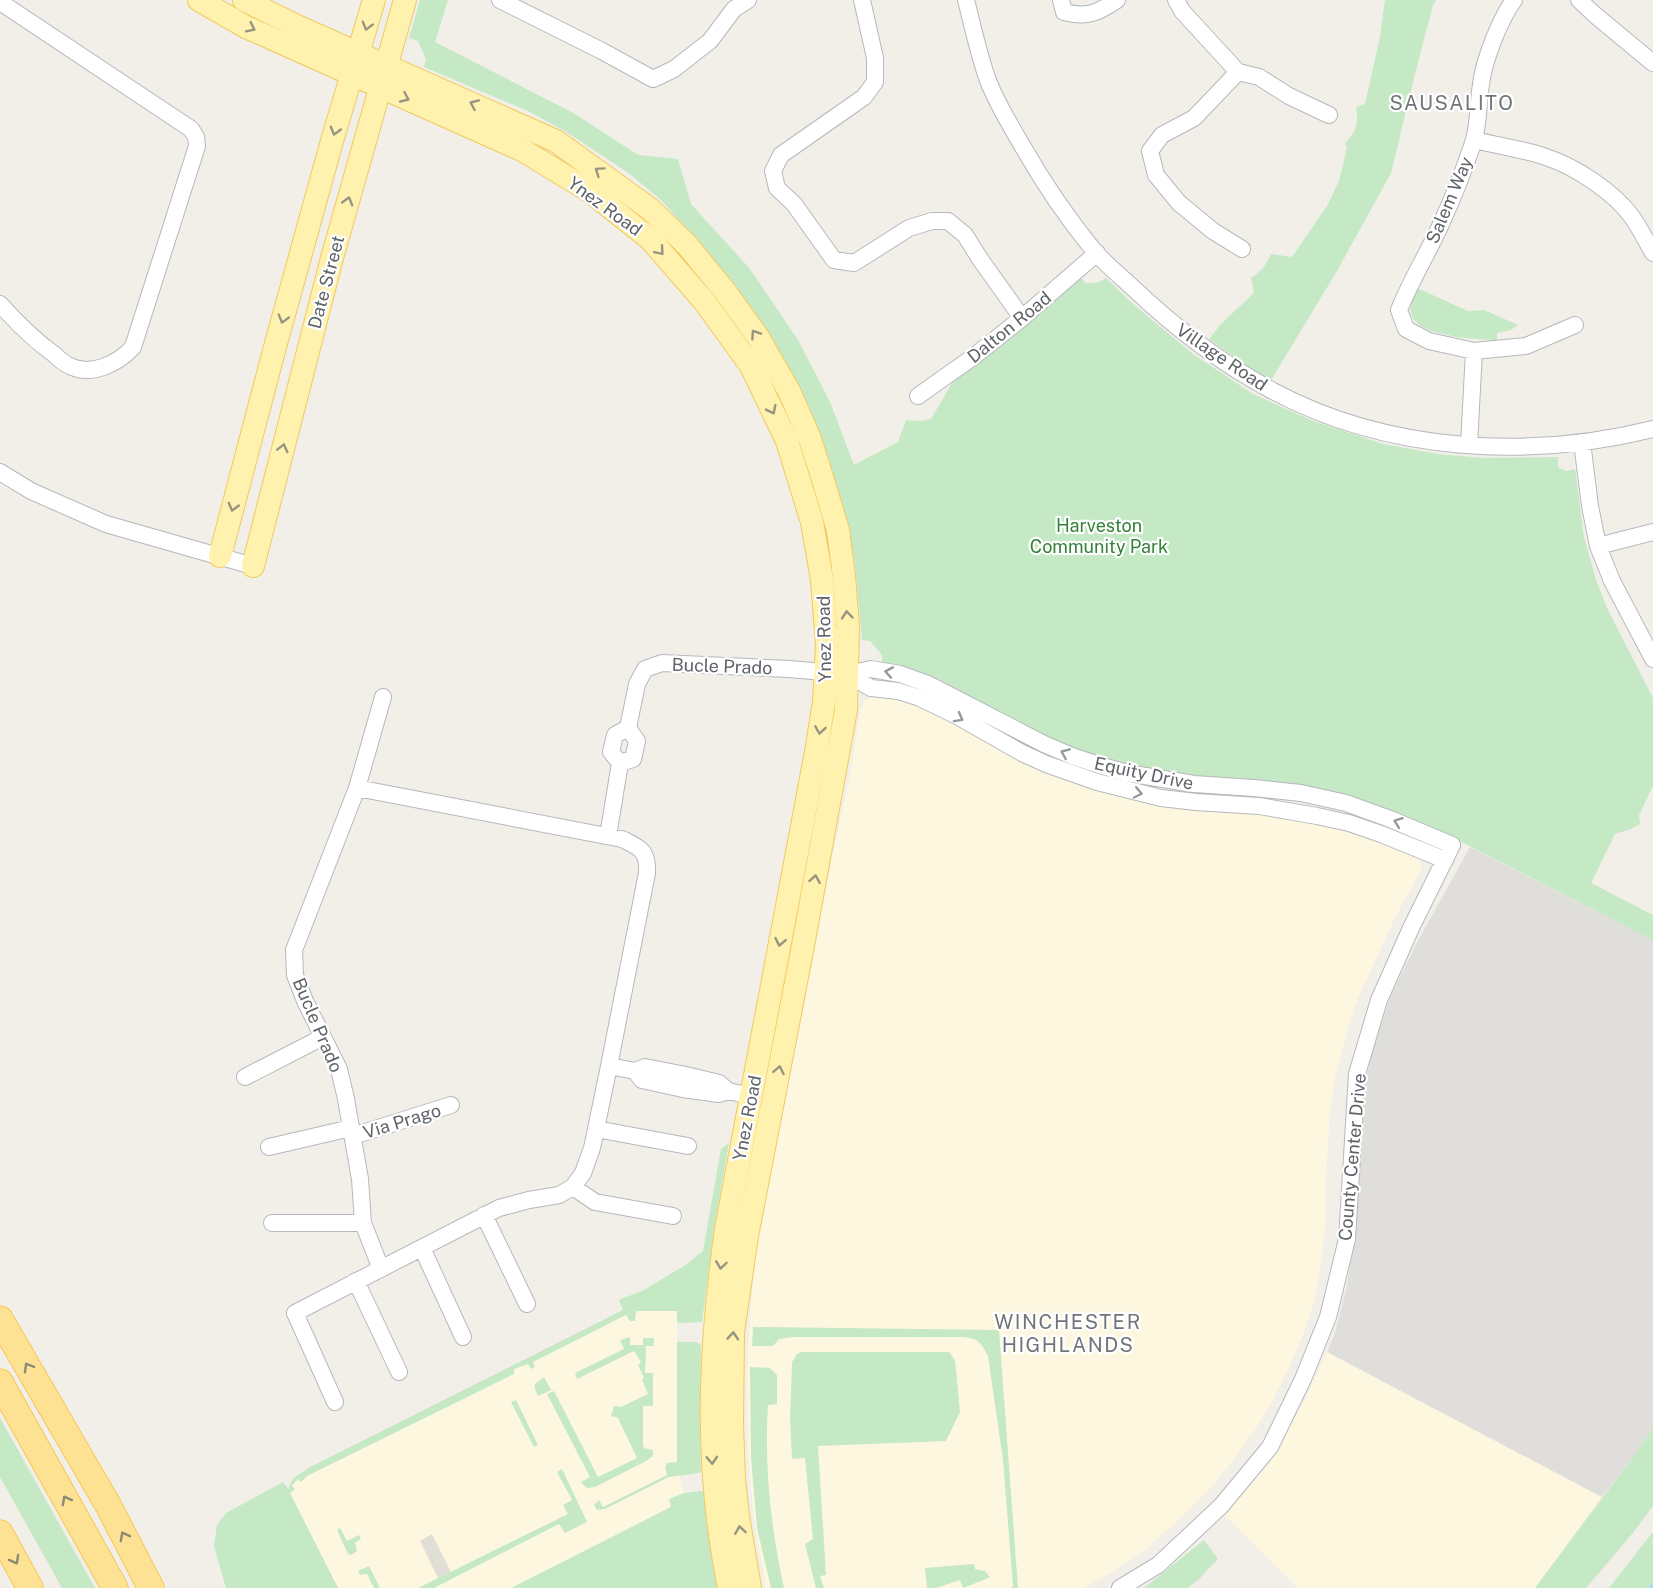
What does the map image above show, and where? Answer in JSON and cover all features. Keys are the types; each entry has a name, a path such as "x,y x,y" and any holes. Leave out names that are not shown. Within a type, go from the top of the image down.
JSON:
{"highway":[{"path":"0,1318 108,1504 151,1588"},
{"path":"0,1383 115,1588"},
{"path":"0,1533 30,1588"}],"main road":[{"name":"Ynez Road","path":"200,0 246,27 524,151 591,192 650,238 704,301 751,366 787,441 812,522 822,580 827,645 846,710 747,1236 733,1332 734,1479 750,1588"},
{"name":"Ynez Road","path":"244,0 556,141 650,208 687,245 758,337 789,391 810,439 823,480 838,530 848,626 837,673 824,702 726,1228 717,1291 712,1358 711,1455 717,1515 729,1588"},
{"name":"Date Street","path":"220,556 275,347 374,0"},
{"name":"Date Street","path":"253,566 332,258 405,0"},
{"path":"751,1096 762,1105 753,1157 760,1169"}],"street":[{"path":"500,0 653,79 674,69 710,41 736,3"},
{"path":"862,0 875,58 875,82 864,97 781,155 773,171 777,188 794,204 834,260 854,263 909,228 932,220 948,221 965,235 1023,318"},
{"name":"Village Road","path":"966,0 989,83 1009,125 1062,209 1096,253 1152,306 1188,337 1229,365 1273,391 1349,423 1427,441 1469,445 1544,446 1582,442 1653,429"},
{"path":"1061,0 1064,12 1078,15 1098,12 1117,0"},
{"path":"1176,0 1182,11 1238,72 1259,77 1289,96 1329,115"},
{"name":"Salem Way","path":"1474,351 1429,340 1406,329 1399,310 1456,190 1474,140 1481,82 1492,45 1505,12 1514,0"},
{"path":"1581,1 1652,60"},
{"path":"0,2 191,129 196,137 197,146 133,347 124,356 100,368 71,367 19,326 0,304"},
{"path":"1238,72 1194,118 1162,135 1150,151 1156,175 1179,203 1213,231 1242,249"},
{"path":"1474,140 1545,157 1564,164 1586,177 1604,190 1632,217 1653,253"},
{"name":"Dalton Road","path":"918,396 1023,318 1096,253"},
{"path":"1469,445 1474,351 1526,346 1575,325"},
{"path":"1582,442 1590,506 1598,546 1612,580 1653,659"},
{"path":"0,472 31,490 106,524 253,566"},
{"path":"1598,546 1653,532"},
{"name":"Bucle Prado","path":"608,836 620,763 633,759 637,741 628,728 637,684 645,669 662,663 837,673"},
{"name":"Equity Drive","path":"837,673 871,669 900,674 928,684 1044,744 1072,756 1118,770 1194,784 1301,793 1346,803 1452,845"},
{"name":"Equity Drive","path":"837,673 871,688 898,691 920,698 1022,753 1097,782 1161,798 1260,806 1317,816 1381,834 1445,860"},
{"name":"Bucle Prado","path":"381,1269 363,1223 360,1179 339,1069 295,975 294,950 357,788 383,698"},
{"path":"335,1402 295,1313 499,1208 559,1195 573,1187 583,1173 596,1129 648,860 641,848 622,838 357,788"},
{"name":"County Center Drive","path":"1120,1588 1158,1565 1221,1506 1270,1447 1303,1379 1328,1317 1347,1239 1357,1074 1379,1000 1452,845"},
{"path":"245,1077 323,1037"},
{"path":"609,1066 635,1071 642,1080 657,1076 685,1082 718,1094 728,1091 751,1096"},
{"name":"Via Prago","path":"269,1147 352,1132 451,1105"},
{"path":"596,1129 688,1146"},
{"path":"573,1187 595,1202 673,1216"},
{"path":"484,1215 527,1304"},
{"path":"272,1223 363,1223"},
{"path":"422,1248 463,1337"},
{"path":"356,1281 399,1372"}],"shaded area":[{"path":"880,693 931,709 1005,751 1237,811 1329,823 1417,854 1420,861 1421,870 1395,917 1355,1005 1336,1072 1330,1110 1326,1216 1320,1268 1313,1305 1289,1367 1256,1428 1207,1492 1146,1549 1114,1571 1083,1588 766,1588 755,1527 748,1456 747,1369 756,1232 786,1098 832,857 849,782 860,711 865,700"},
{"path":"1470,847 1653,940 1653,1427 1602,1497 1327,1352 1335,1333 1347,1286 1354,1235 1361,1103 1372,1052 1390,998 1415,946"},
{"path":"679,1284 677,1417 679,1475 684,1493 683,1500 524,1588 338,1588 288,1489 293,1478 310,1467"},
{"path":"1327,1352 1601,1497 1535,1588 1299,1588 1224,1515 1252,1483 1280,1443 1302,1405"},
{"path":"432,1534 451,1572 438,1578 420,1541"}],"green space":[{"name":"Harveston Community Park","path":"420,0 448,0 435,42 575,114 638,155 678,159 691,204 750,269 798,340 830,402 854,465 898,442 906,420 931,419 952,383 964,371 1016,334 1081,277 1085,283 1106,278 1134,305 1193,354 1253,394 1313,421 1383,444 1438,454 1483,458 1558,457 1558,467 1566,471 1575,469 1584,537 1596,580 1607,608 1653,698 1653,786 1639,815 1640,824 1615,834 1591,883 1653,915 1653,940 1448,835 1365,803 1148,772 1073,750 1011,720 939,679 916,671 882,664 882,655 870,641 862,640 855,563 844,511 828,455 809,406 791,372 741,294 661,200 630,174 565,131 528,111 424,67 426,59 418,41 409,38"},
{"path":"1385,0 1436,0 1391,173 1337,271 1271,380 1254,371 1209,339 1221,324 1254,293 1251,278 1263,268 1271,254 1292,257 1327,206 1339,181 1347,148 1345,143 1356,126 1356,107 1365,104 1380,37"},
{"path":"1417,288 1468,311 1484,310 1518,325 1511,330 1497,333 1497,340 1450,336 1426,328 1417,323 1411,313"},
{"path":"729,1143 714,1228 702,1322 677,1323 677,1311 636,1311 635,1321 630,1321 626,1315 533,1362 535,1367 531,1369 528,1364 514,1369 514,1374 307,1476 301,1482 298,1479 292,1486 295,1489 290,1493 338,1588 226,1588 214,1546 217,1525 226,1513 283,1482 288,1489 293,1478 310,1467 623,1310 619,1300 644,1290 687,1264 703,1251 721,1149"},
{"path":"753,1327 999,1330 1018,1588 1011,1588 1013,1586 1003,1460 988,1356 981,1344 972,1338 962,1337 794,1337 779,1339 773,1346 752,1346"},
{"path":"630,1337 630,1345 643,1345 643,1338 654,1338 654,1346 646,1346 645,1373 653,1373 653,1406 643,1406 643,1445 644,1448 653,1450 653,1456 595,1487 587,1488 581,1482 590,1477 547,1394 554,1391 598,1477 637,1458 618,1418 611,1416 614,1406 621,1407 648,1394 638,1365 641,1362 634,1351 577,1379 575,1373 624,1349 620,1340"},
{"path":"677,1342 696,1342 701,1345 701,1472 669,1477 605,1509 597,1510 594,1505 599,1500 603,1507 667,1475 665,1468 667,1463 677,1462"},
{"path":"802,1352 949,1352 955,1360 960,1412 946,1441 818,1446 826,1575 820,1576 824,1588 816,1588 805,1544 813,1539 805,1458 792,1459 790,1418 792,1362 797,1354"},
{"path":"750,1367 770,1368 777,1375 777,1404 768,1405 767,1451 772,1520 784,1588 771,1588 757,1528 751,1456"},
{"path":"544,1377 551,1390 538,1396 535,1384"},
{"path":"516,1400 538,1445 534,1447 511,1402"},
{"path":"0,1418 95,1588 62,1588 0,1477"},
{"path":"1653,1427 1653,1506 1586,1588 1535,1588 1636,1453"},
{"path":"562,1469 587,1522 565,1533 559,1524 434,1588 418,1588 568,1514 563,1505 572,1500 557,1472"},
{"path":"701,1491 704,1493 719,1588 511,1588 671,1507 669,1499 684,1493"},
{"path":"340,1528 347,1541 359,1535 361,1539 355,1543 357,1551 351,1555 348,1554 337,1530"},
{"path":"1652,1533 1653,1588 1609,1588"},
{"path":"1204,1540 1218,1559 1197,1581 1187,1588 1144,1588"},
{"path":"974,1564 975,1569 985,1571 990,1577 963,1588 960,1580 936,1588 926,1588 925,1568"},
{"path":"369,1566 380,1588 374,1588 367,1574 360,1575 358,1571"}],"district":[{"name":"SAUSALITO","path":"1452,103"},
{"name":"WINCHESTER HIGHLANDS","path":"1068,1334"}]}
